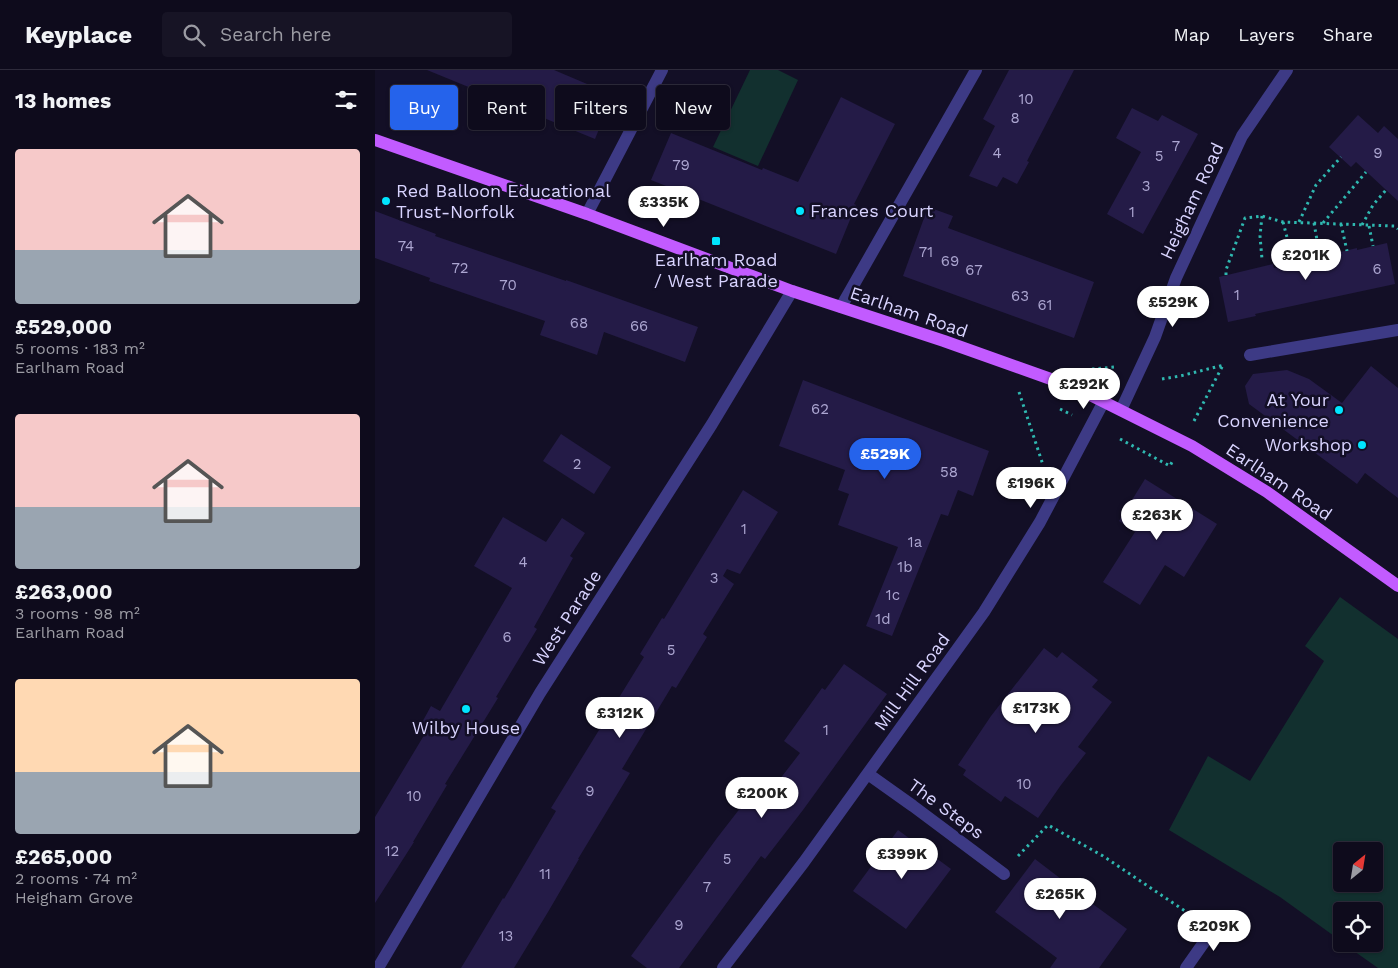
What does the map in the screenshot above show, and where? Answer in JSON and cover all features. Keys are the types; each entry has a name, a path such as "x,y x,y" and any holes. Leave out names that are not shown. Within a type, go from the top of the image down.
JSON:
{"main road":[{"name":"Earlham Road","path":"375,140 587,214 792,291 944,341 1076,388 1183,442 1267,492 1398,586"}],"street":[{"path":"587,214 663,70"},
{"path":"841,307 976,70"},
{"name":"Heigham Road","path":"1121,410 1155,336 1176,278 1242,136 1287,70"},
{"name":"West Parade","path":"378,968 539,693 712,424 792,291"},
{"path":"1250,355 1398,330"},
{"name":"Mill Hill Road","path":"723,968 804,862 985,612 1040,522 1104,401"},
{"name":"The Steps","path":"867,774 1004,874"},
{"path":"1187,968 1216,925"}],"path":[{"path":"1299,222 1316,185 1341,157"},
{"path":"1322,224 1366,172"},
{"path":"1362,225 1373,206 1386,190"},
{"path":"1262,216 1259,236 1262,259"},
{"path":"1227,275 1226,270 1245,218 1262,216 1283,222 1397,228 1398,222"},
{"path":"1283,222 1293,264"},
{"path":"1314,223 1320,257"},
{"path":"1341,224 1347,251"},
{"path":"1369,226 1373,246"},
{"path":"1183,442 1223,365"},
{"path":"1018,390 1054,496"},
{"path":"1004,874 1014,860 1048,825 1216,925"}],"green space":[{"path":"750,70 778,70 798,80 758,166 713,147 721,130 730,130 730,112"},
{"path":"1340,597 1398,639 1398,968 1378,968 1355,952 1383,952 1383,902 1333,902 1333,935 1280,897 1169,830 1208,756 1250,781 1324,661 1305,646"}],"building":[{"path":"427,70 554,70 589,85 555,85 555,123 545,118 545,85 468,85 468,87"},
{"path":"1009,70 1074,70 1017,184 1003,177 997,187 969,176 995,126 983,119"},
{"path":"841,97 895,124 854,204 856,205 836,254 651,180 671,133 762,170 763,168 798,182"},
{"path":"1132,108 1158,121 1162,115 1198,134 1143,234 1107,214 1141,152 1116,138"},
{"path":"1358,115 1378,133 1384,126 1398,139 1398,201 1356,162 1351,167 1329,147"},
{"path":"573,130 599,130 595,139"},
{"path":"928,207 953,216 948,228 1094,282 1074,338 903,276"},
{"path":"375,211 436,234 435,236 698,327 685,362 604,332 597,355 540,335 545,321 429,281 430,278 375,258"},
{"path":"1387,243 1395,284 1255,314 1256,316 1228,322 1219,277 1273,264 1274,268 1357,248 1357,250"},
{"path":"1371,366 1398,388 1398,498 1365,473 1357,484 1249,404 1245,386 1253,374 1287,370 1309,379 1342,403"},
{"path":"803,380 989,451 973,496 958,490 948,516 941,514 892,636 866,626 898,547 838,525 849,494 838,490 845,470 779,446"},
{"path":"561,434 611,467 594,494 543,461"},
{"path":"1145,479 1217,524 1184,577 1165,565 1140,605 1103,582 1135,532 1119,521"},
{"path":"743,490 778,512 740,574 727,569 723,576 734,584 703,634 707,637 676,688 672,686 622,769 630,773 548,912 514,968 461,968 556,811 551,808 644,657 640,654 662,618 664,619"},
{"path":"503,517 546,542 562,518 585,533 570,556 573,558 534,627 537,629 496,697 498,698 445,784 447,785 414,842 375,903 375,817 426,732 419,728 431,706 440,711 512,588 474,566"},
{"path":"1044,648 1057,658 1062,652 1098,680 1092,687 1112,702 1078,747 1086,753 1038,818 1005,796 1001,802 963,775 966,770 958,765 991,716"},
{"path":"844,664 887,694 803,810 765,859 761,856 679,968 647,968 631,956 755,789 766,797 800,753 784,741 822,688 825,690"},
{"path":"898,830 951,869 906,929 853,891"},
{"path":"1035,859 1064,883 1127,929 1099,968 1050,968 1057,958 995,912"}],"place":[{"name":"Red Balloon Educational Trust-Norfolk","path":"386,201"},
{"name":"Frances Court","path":"800,211"},
{"name":"Earlham Road / West Parade","path":"716,241"},
{"name":"At Your Convenience","path":"1339,410"},
{"name":"Workshop","path":"1362,445"},
{"name":"Wilby House","path":"466,709"}]}
